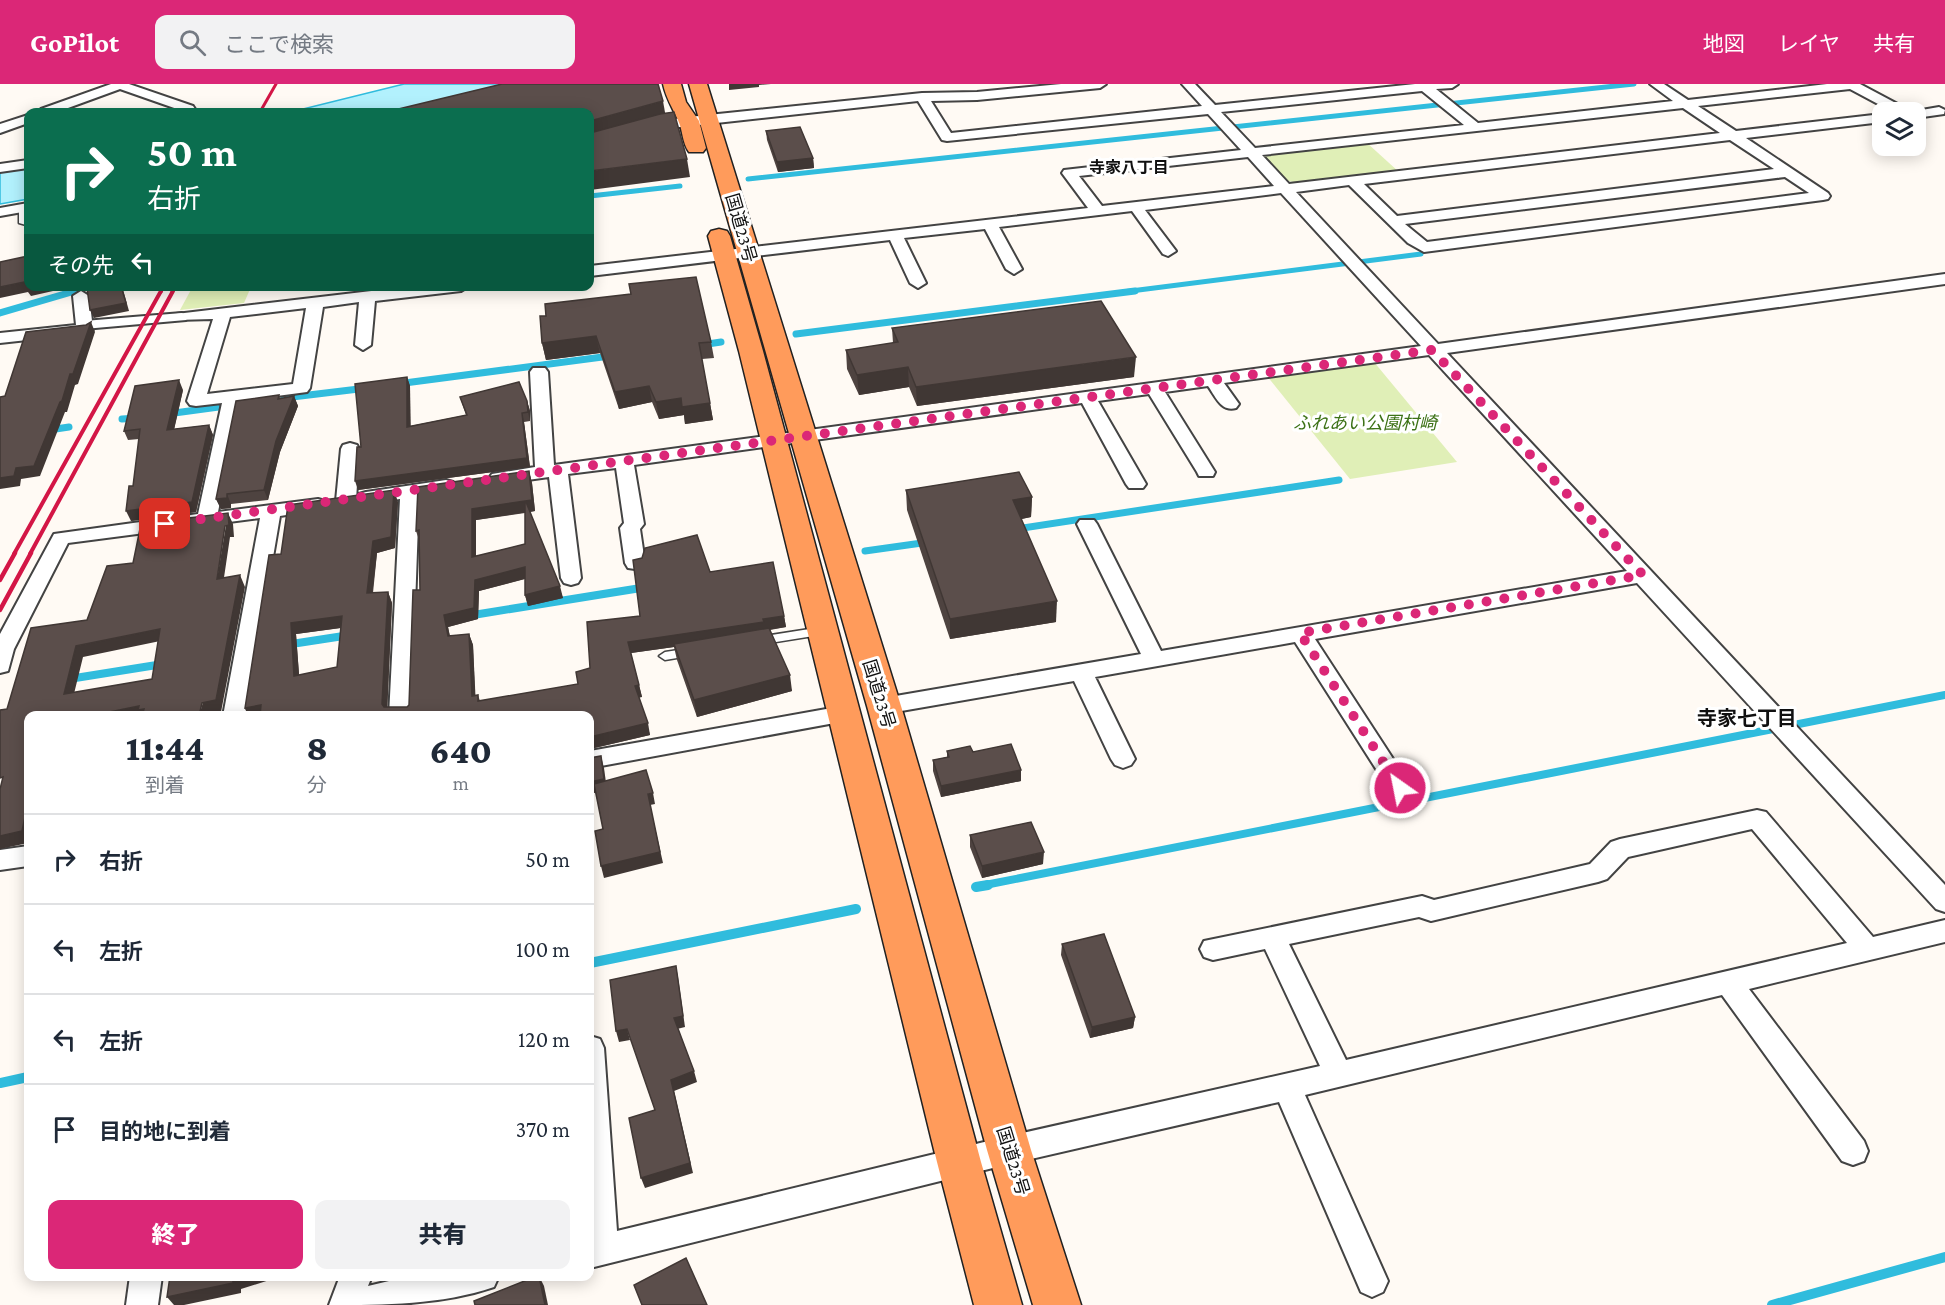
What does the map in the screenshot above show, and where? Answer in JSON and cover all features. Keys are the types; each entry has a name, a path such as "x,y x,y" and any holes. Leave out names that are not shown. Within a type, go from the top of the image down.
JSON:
{"highway":[{"name":"国道23号","path":"672,84 677,102 699,120"},
{"name":"国道23号","path":"698,84 699,120 788,438 884,706 1009,1150 1057,1305"},
{"name":"国道23号","path":"788,438 822,631 958,1162 998,1305"}],"street":[{"path":"78,84 101,93"},
{"path":"954,84 962,96"},
{"path":"594,144 661,125 699,120 922,97 962,96 1100,84"},
{"path":"1188,84 1945,902"},
{"path":"922,97 947,137 1423,85 1452,84"},
{"path":"1353,181 1413,240 1424,247 1823,196 1656,84"},
{"path":"58,108 122,85 185,108"},
{"path":"1423,85 1475,127"},
{"path":"1098,211 1069,173 1852,85 1883,102"},
{"path":"1926,113 1939,111"},
{"path":"0,117 15,123"},
{"path":"594,271 1872,119"},
{"path":"0,129 24,120"},
{"path":"0,168 24,165"},
{"path":"1394,221 1787,172"},
{"path":"1136,207 1168,251"},
{"path":"0,212 24,212"},
{"path":"990,225 1014,269"},
{"path":"895,235 918,283"},
{"path":"0,666 3,649 61,538 346,501 624,460 1945,279"},
{"path":"297,306 300,291"},
{"path":"84,325 297,306 404,291"},
{"path":"363,345 370,294"},
{"path":"0,338 85,329 81,296"},
{"path":"223,313 196,401 301,388 315,304"},
{"path":"539,372 551,471 571,578"},
{"path":"1213,381 1230,404"},
{"path":"1155,389 1206,472"},
{"path":"207,519 231,397"},
{"path":"1088,397 1136,483"},
{"path":"346,501 350,449"},
{"path":"624,460 634,524 630,528 635,564"},
{"path":"400,711 410,491"},
{"path":"235,711 271,511"},
{"path":"1087,524 1154,658"},
{"path":"884,706 1643,575"},
{"path":"1300,633 1400,788"},
{"path":"1081,672 1123,759"},
{"path":"594,759 843,714"},
{"path":"1213,950 1422,906 1431,911 1598,872 1620,849 1757,819 1868,950"},
{"path":"0,860 24,857"},
{"path":"594,1184 596,1252 958,1162 1287,1087 1945,931"},
{"path":"1272,937 1338,1074"},
{"path":"1728,982 1853,1151"},
{"path":"1287,1087 1372,1281"},
{"path":"142,1305 146,1281"},
{"path":"358,1299 456,1281"}],"lane":[{"path":"744,644 822,631"},
{"path":"665,656 699,651"}],"green space":[{"path":"1366,142 1399,172 1297,183 1285,180 1263,158 1268,153"},
{"path":"190,291 249,291 244,303 180,310"},
{"name":"ふれあい公園村崎","path":"1374,362 1457,462 1350,479 1267,376"}],"water":[{"path":"404,84 519,84 421,108 307,108"},
{"path":"24,168 24,200 0,204 0,171"}],"building":[{"path":"502,84 658,84 663,101 594,120 594,108 403,108"},
{"path":"674,112 687,159 594,171 594,132"},
{"path":"800,127 813,158 777,162 766,131"},
{"path":"24,257 24,282 0,287 0,262"},
{"path":"696,277 711,342 699,343 710,403 682,407 681,398 656,402 649,386 615,392 596,336 542,343 540,316 546,316 545,304 631,294 629,284"},
{"path":"87,291 122,291 126,303 90,310"},
{"path":"1101,301 1136,357 916,387 908,367 857,375 846,350 898,342 892,328"},
{"path":"91,322 73,374 70,374 62,401 34,466 16,468 14,476 0,478 0,397 5,396 26,332 86,325"},
{"path":"407,377 407,427 467,415 460,397 519,382 527,401 528,412 522,413 527,458 355,481 357,447 361,447 355,384"},
{"path":"179,380 167,430 209,425 192,502 126,511 129,486 133,486 140,429 124,431 135,386"},
{"path":"279,395 278,399 294,396 276,441 264,490 227,494 227,498 216,499 236,401"},
{"path":"529,471 532,500 472,509 472,557 525,544 526,502 560,586 525,595 525,567 475,580 474,608 444,615 448,636 469,634 472,696 478,695 478,701 578,684 576,672 590,668 587,622 640,616 633,560 642,558 645,548 697,535 710,572 773,562 784,616 763,619 764,622 628,642 639,685 635,686 648,723 594,736 594,711 260,711 261,705 245,708 269,555 281,554 288,505 394,490 391,537 373,541 367,593 388,592 382,704 384,707 407,707 409,705 413,590 420,590 419,530 416,531 418,487","holes":["342,616 337,667 294,676 291,623"]},
{"path":"1019,472 1032,497 1013,500 1057,601 950,619 906,490"},
{"path":"228,513 229,525 225,526 217,579 240,575 216,700 202,703 200,711 143,711 144,709 138,710 139,706 114,711 24,711 24,822 22,831 0,836 0,789 3,777 0,778 0,710 7,709 31,628 87,620 107,566 133,563 141,524","holes":["160,629 152,679 64,694 76,646"]},
{"path":"769,628 790,675 694,700 674,644"},
{"path":"1011,744 1021,770 941,786 933,760 949,757 947,751 970,746 973,752"},
{"path":"601,756 604,779 594,781 594,757"},
{"path":"646,770 653,793 648,794 660,852 601,866 595,831 603,829 594,784"},
{"path":"1031,822 1044,852 982,866 970,835"},
{"path":"1104,934 1135,1017 1092,1027 1062,944"},
{"path":"676,966 683,1016 674,1018 694,1071 671,1080 690,1163 641,1178 629,1118 655,1110 627,1029 616,1031 610,980"},
{"path":"686,1258 707,1305 642,1305 634,1285"},
{"path":"169,1281 233,1281 233,1283 167,1297"},
{"path":"524,1281 540,1281 545,1305 475,1305 474,1301"}],"waterway":[{"path":"748,179 1634,84"},
{"path":"594,196 680,186"},
{"path":"1123,292 1421,254"},
{"path":"0,313 75,291"},
{"path":"796,334 1135,291"},
{"path":"701,345 721,342"},
{"path":"397,384 610,356"},
{"path":"284,398 367,388"},
{"path":"167,414 226,406"},
{"path":"122,419 137,418"},
{"path":"49,430 69,427"},
{"path":"1016,529 1339,480"},
{"path":"865,551 929,542"},
{"path":"467,616 647,587"},
{"path":"285,645 350,635"},
{"path":"69,679 163,664"},
{"path":"980,886 1945,695"},
{"path":"976,887 988,885"},
{"path":"594,962 856,909"},
{"path":"0,1083 24,1078"},
{"path":"1772,1305 1945,1257"}],"railway":[{"path":"262,108 276,84"},
{"path":"14,554 161,291"},
{"path":"30,554 173,291"},
{"path":"0,580 15,553"},
{"path":"0,610 31,553"}],"district":[{"name":"寺家八丁目","path":"1129,167"},
{"name":"寺家七丁目","path":"1747,718"}],"route":[{"path":"165,524 1432,350 1643,575 1300,633 1400,788"}]}
